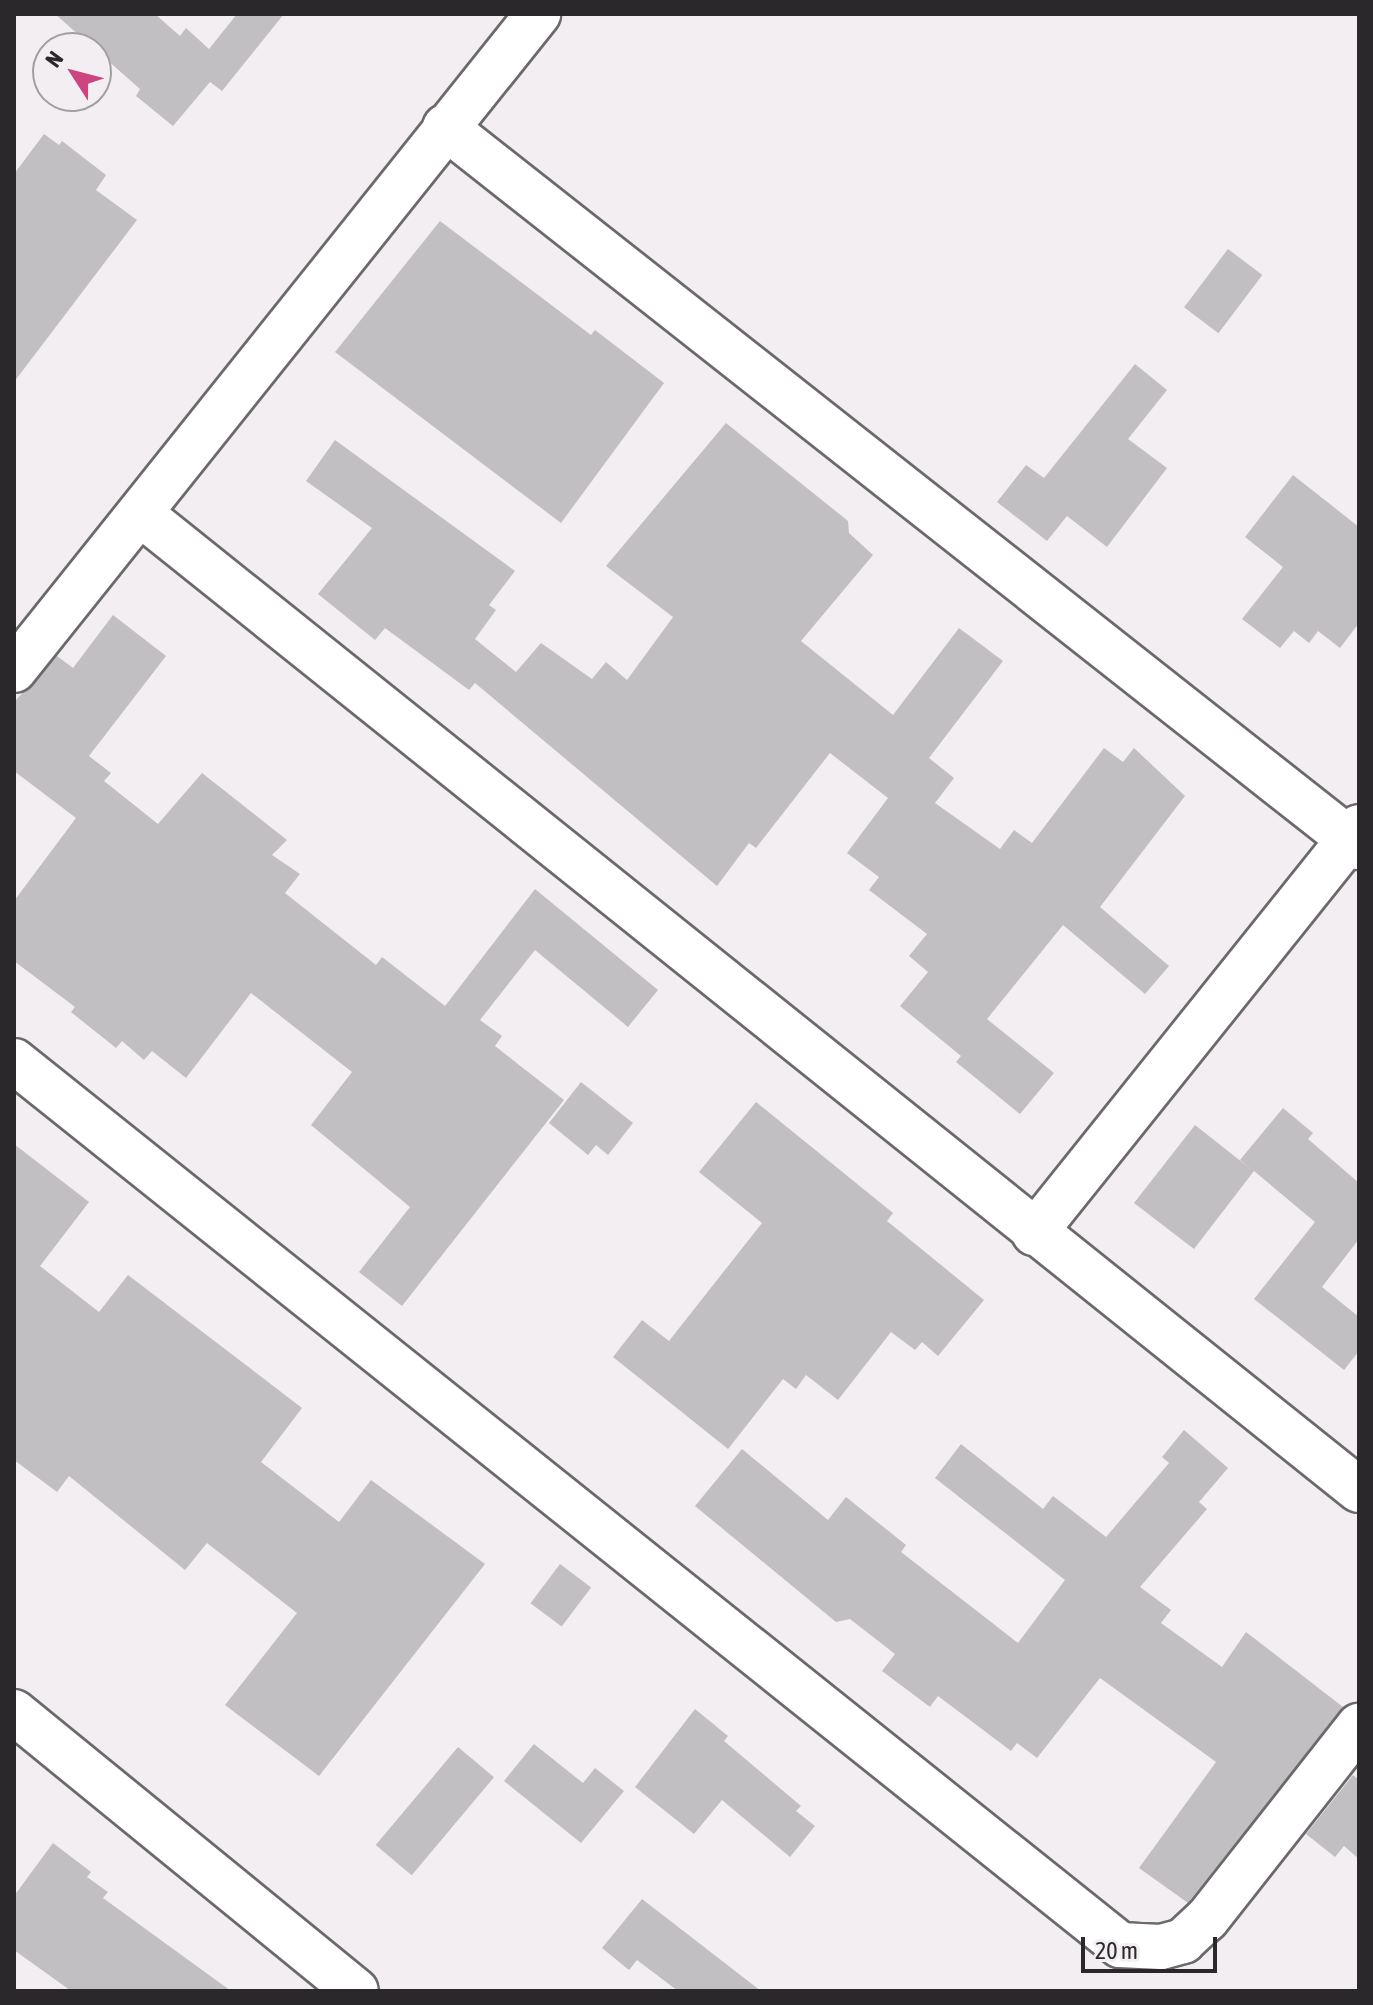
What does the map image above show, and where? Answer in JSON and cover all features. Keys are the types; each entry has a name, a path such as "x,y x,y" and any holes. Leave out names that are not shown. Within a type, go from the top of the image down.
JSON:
{"street":[{"path":"14,670 142,515 445,127 538,14"},
{"path":"445,127 1356,838 1034,1233"},
{"path":"142,515 1034,1233 1359,1490"},
{"path":"14,1061 1120,1945 1161,1947 1183,1941 1207,1919 1359,1726"},
{"path":"14,1712 356,1991"}],"building":[{"path":"55,14 155,14 180,36 186,28 209,49 237,14 284,14 222,91 210,82 173,126 136,96 140,89 112,64 112,32 75,32"},
{"path":"44,134 59,145 62,141 106,175 96,190 137,220 14,382 14,174"},
{"path":"440,221 591,335 595,330 664,383 561,523 335,352"},
{"path":"1228,249 1262,275 1218,333 1184,307"},
{"path":"1135,364 1167,390 1128,439 1167,468 1107,547 1067,516 1047,541 997,502 1026,465 1044,478"},
{"path":"726,423 848,521 849,533 873,555 801,641 893,715 959,628 1003,661 929,758 954,778 935,803 1000,849 1014,830 1032,843 1104,748 1123,762 1134,748 1185,796 1100,907 1169,966 1145,994 1063,925 987,1019 1054,1073 1020,1114 956,1062 961,1056 900,1006 928,972 909,956 927,934 869,890 879,877 847,853 888,798 830,753 756,848 749,843 717,886 475,683 469,690 385,628 375,640 318,594 372,528 306,481 335,440 515,571 489,605 496,610 475,639 516,672 541,643 592,679 606,662 627,680 673,617 606,566"},
{"path":"1293,475 1359,527 1359,623 1340,648 1318,631 1309,643 1294,631 1280,648 1242,619 1283,567 1245,537"},
{"path":"113,615 166,656 89,756 111,773 104,781 158,824 202,773 287,840 272,855 300,874 285,893 376,965 382,957 445,1006 535,889 658,990 628,1027 535,950 480,1020 502,1036 495,1046 564,1100 402,1306 359,1272 410,1207 311,1125 352,1072 251,993 186,1078 152,1051 144,1060 122,1041 116,1048 71,1012 75,1007 14,961 14,901 76,818 14,771 14,702 57,656 73,668"},
{"path":"581,1082 633,1123 608,1155 596,1145 588,1155 549,1123"},
{"path":"756,1102 893,1213 887,1221 984,1300 938,1356 922,1342 915,1350 891,1332 838,1400 806,1375 796,1389 783,1379 728,1449 613,1357 642,1320 669,1341 762,1223 699,1172"},
{"path":"1283,1108 1313,1133 1308,1139 1359,1183 1359,1239 1322,1287 1359,1317 1359,1351 1344,1370 1254,1299 1315,1222 1254,1171 1194,1249 1134,1203 1195,1125 1252,1170 1240,1160"},
{"path":"14,1144 89,1202 40,1266 99,1312 128,1275 302,1408 261,1462 339,1522 371,1480 485,1564 319,1776 225,1705 297,1613 207,1543 185,1570 69,1476 57,1492 14,1460"},
{"path":"1184,1430 1228,1468 1199,1502 1207,1509 1140,1587 1171,1610 1161,1623 1222,1667 1246,1632 1343,1707 1188,1903 1139,1868 1216,1762 1100,1678 1037,1758 1017,1743 1011,1751 938,1696 930,1707 882,1671 895,1654 850,1619 836,1622 695,1506 742,1449 828,1520 846,1497 906,1545 901,1552 1018,1643 1065,1580 935,1478 961,1444 1043,1509 1053,1496 1106,1537 1169,1463 1162,1457"},
{"path":"560,1564 591,1587 562,1627 531,1603"},
{"path":"695,1709 728,1736 724,1741 801,1806 796,1811 815,1826 790,1857 722,1800 694,1834 635,1787"},
{"path":"534,1744 583,1783 595,1768 624,1791 581,1843 504,1781"},
{"path":"458,1747 494,1777 412,1875 376,1845"},
{"path":"1353,1775 1359,1780 1359,1859 1344,1846 1335,1857 1306,1834"},
{"path":"53,1843 91,1872 87,1877 108,1892 103,1898 231,1991 71,1991 14,1950 14,1896"},
{"path":"642,1899 761,1991 678,1991 637,1960 629,1970 602,1948"}]}
